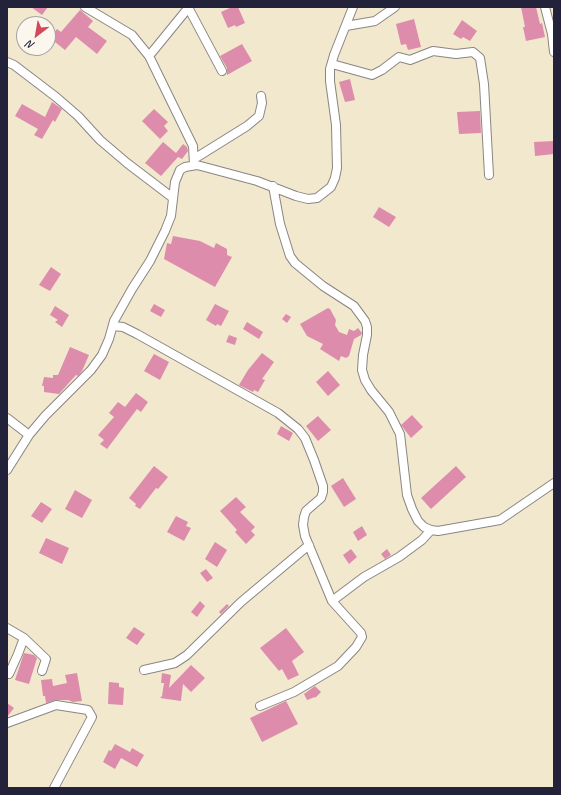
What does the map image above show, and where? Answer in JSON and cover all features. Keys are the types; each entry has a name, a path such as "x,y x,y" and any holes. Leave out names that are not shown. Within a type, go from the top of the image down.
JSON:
{"street":[{"path":"85,7 132,35 149,56 193,146 194,162"},
{"path":"194,162 257,181 308,199 317,198 331,187 337,168 336,125 330,81 332,64 353,7"},
{"path":"346,26 375,20 395,7"},
{"path":"545,7 552,34 554,52"},
{"path":"149,56 189,8 222,71"},
{"path":"332,64 372,75 382,70 399,57 410,60 433,51 456,54 473,52 480,58 484,84 489,176"},
{"path":"7,62 14,65 56,97 78,116 100,140 121,159 173,198"},
{"path":"7,470 29,435 45,416 98,363 109,339 114,321 150,261 165,231 171,216 175,182 180,170 247,126 259,116 262,103 261,96"},
{"path":"272,186 280,224 290,256 295,263 323,286 354,306 365,321 367,335 362,370 365,380 389,412 400,434 407,495 418,522 424,527 438,531 500,520 554,483"},
{"path":"113,326 123,327 278,414 298,429 305,438 323,486 323,492 320,498 306,512 304,517 303,525 305,536 332,601 361,633 362,637 360,642 338,666 294,692 260,706"},
{"path":"7,418 29,435"},
{"path":"332,601 364,577 399,557 422,540 431,530"},
{"path":"144,670 175,663 187,655 241,602 309,545"},
{"path":"7,628 24,638 46,659 42,671"},
{"path":"7,673 9,674 24,638"},
{"path":"7,723 56,705 88,710 92,717 54,788"}],"building":[{"path":"31,7 48,7 42,15"},
{"path":"232,7 238,7 245,23 236,27 235,25 228,28 221,12"},
{"path":"521,7 536,7 545,37 526,41"},
{"path":"80,10 93,21 88,27 107,41 97,54 76,37 65,50 56,43 56,30 57,29 61,32"},
{"path":"414,19 421,47 408,50 406,44 401,45 396,24"},
{"path":"462,20 477,31 470,41 463,37 461,39 453,34"},
{"path":"242,44 252,61 227,75 227,68 220,56"},
{"path":"350,79 355,100 345,102 339,82"},
{"path":"52,102 62,109 55,122 53,120 42,139 34,135 38,129 15,116 22,104 45,117"},
{"path":"154,109 168,122 164,126 168,131 160,139 142,121"},
{"path":"480,111 481,133 459,134 457,112"},
{"path":"554,141 554,154 535,156 534,142"},
{"path":"163,142 176,153 183,144 187,147 188,151 182,159 178,157 161,176 145,163"},
{"path":"379,207 396,217 389,227 373,217"},
{"path":"173,236 200,241 214,248 216,243 227,249 227,255 232,257 215,287 164,259 167,243 171,244"},
{"path":"51,267 61,274 50,291 39,285"},
{"path":"154,304 165,310 161,317 150,311"},
{"path":"215,304 229,311 221,326 217,324 216,326 206,320"},
{"path":"55,306 69,315 62,327 55,322 58,320 50,315"},
{"path":"328,308 336,320 335,325 339,332 347,335 349,329 354,331 358,328 362,333 354,339 349,356 346,358 341,356 339,361 320,349 323,344 307,336 300,324"},
{"path":"286,314 291,317 287,323 282,319"},
{"path":"247,322 263,332 259,339 243,329"},
{"path":"229,335 237,338 235,345 226,342"},
{"path":"70,347 89,355 82,371 78,376 76,375 59,394 44,392 44,386 42,386 44,377 53,378 53,375 58,375"},
{"path":"262,353 274,362 262,379 265,380 258,392 254,390 253,392 239,385 248,370"},
{"path":"154,354 169,362 160,380 144,371"},
{"path":"328,371 340,385 328,396 316,382"},
{"path":"136,393 148,402 141,412 137,409 107,449 100,444 104,440 98,435 114,417 109,413 118,402 125,407"},
{"path":"412,415 423,427 411,438 401,425"},
{"path":"318,416 331,430 318,441 306,426"},
{"path":"281,426 293,433 289,441 277,434"},
{"path":"154,466 168,477 158,489 156,488 140,509 135,506 136,504 129,498"},
{"path":"456,466 466,477 431,509 421,498"},
{"path":"343,478 356,499 344,507 331,486"},
{"path":"75,490 92,500 82,518 65,509"},
{"path":"236,497 246,507 240,512 255,527 251,531 255,535 246,544 235,532 237,530 220,511"},
{"path":"41,502 52,509 42,523 31,516"},
{"path":"176,516 188,522 186,526 191,528 184,541 167,532"},
{"path":"362,526 367,535 358,541 353,532"},
{"path":"46,538 69,548 62,564 39,553"},
{"path":"215,542 227,550 217,567 205,559"},
{"path":"351,549 357,557 349,564 343,555"},
{"path":"387,549 391,555 385,559 381,554"},
{"path":"206,569 213,578 207,582 200,573"},
{"path":"200,601 205,606 197,617 191,612"},
{"path":"227,604 229,606 221,614 219,612"},
{"path":"134,627 145,634 137,645 126,638"},
{"path":"286,628 304,652 292,661 299,675 288,680 282,669 279,671 260,648"},
{"path":"24,653 34,655 37,658 29,684 15,680"},
{"path":"191,665 205,678 191,692 183,684 181,701 160,698 162,696 164,683 161,683 162,673 171,675 169,688"},
{"path":"77,673 82,701 73,702 68,700 56,700 46,703 45,696 43,696 41,680 52,679 53,686 67,683 65,675"},
{"path":"109,682 119,683 119,687 124,688 123,705 108,704"},
{"path":"315,686 321,692 315,698 307,700 304,694"},
{"path":"286,701 298,724 262,742 250,718"},
{"path":"7,703 14,708 7,717"},
{"path":"115,744 130,752 132,748 144,755 137,767 121,758 115,769 103,762 109,750 111,751"}]}
